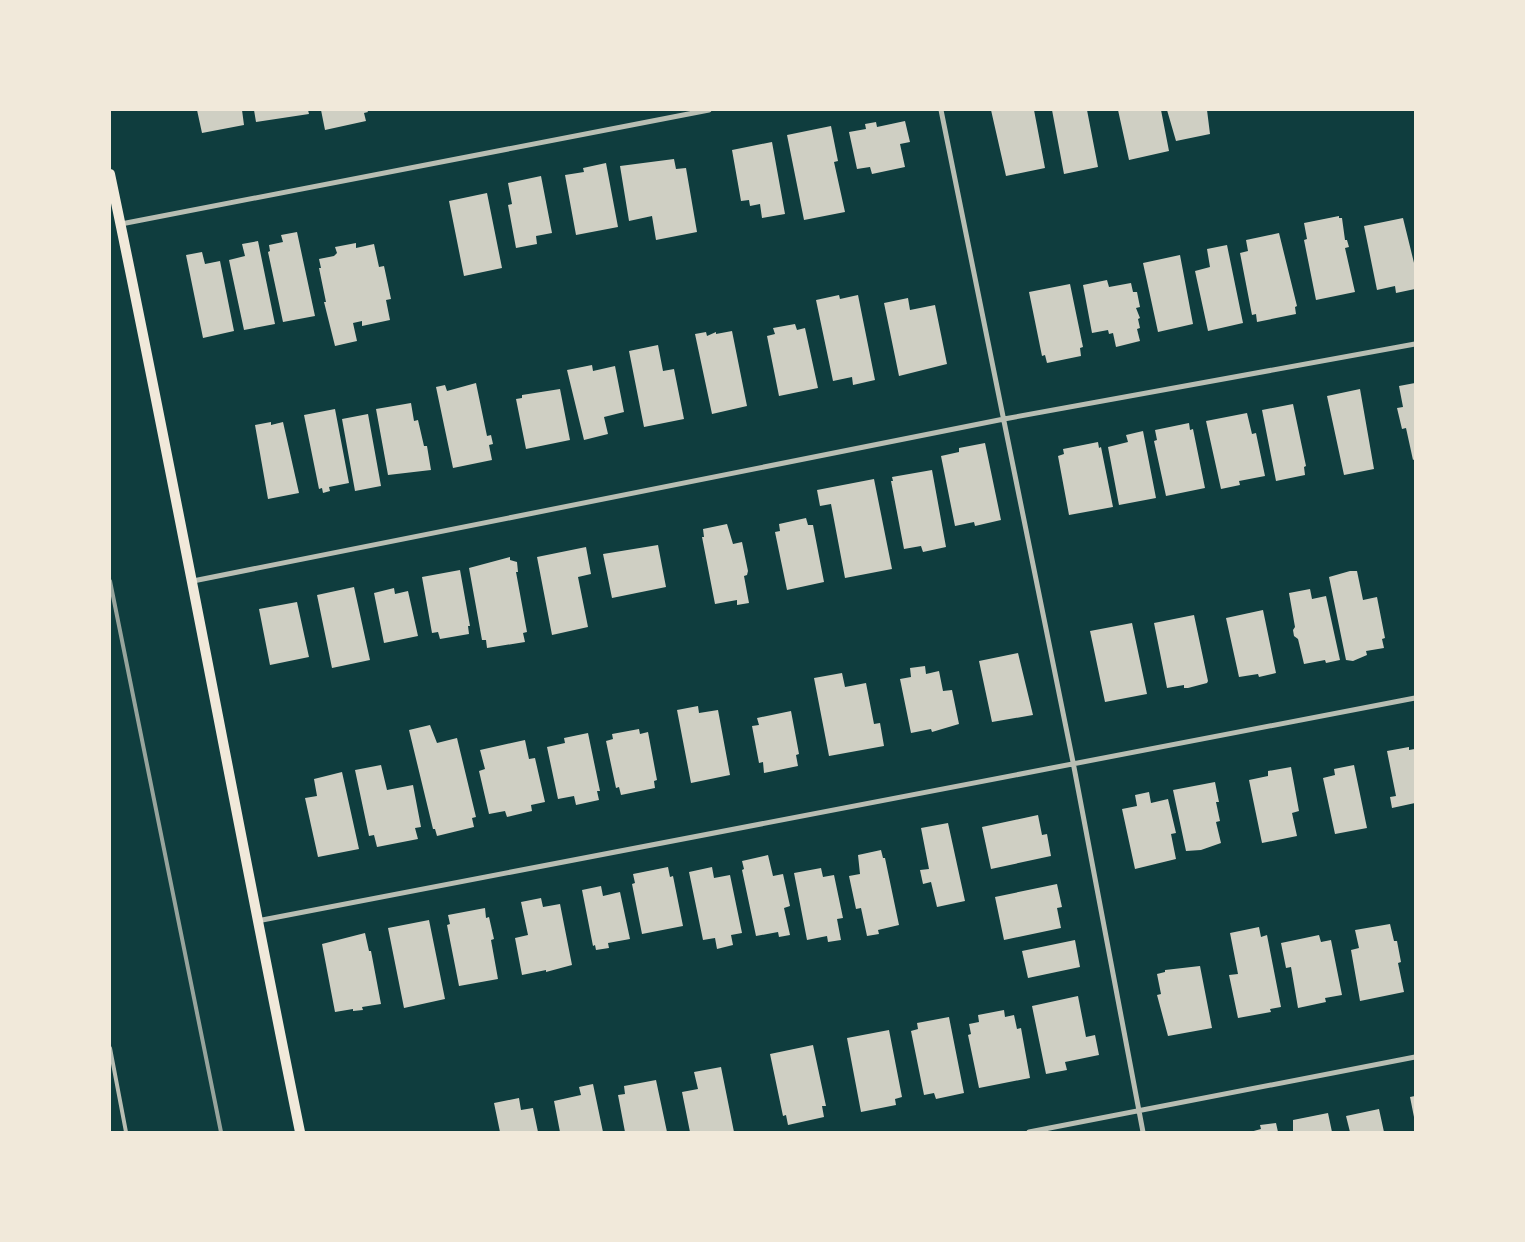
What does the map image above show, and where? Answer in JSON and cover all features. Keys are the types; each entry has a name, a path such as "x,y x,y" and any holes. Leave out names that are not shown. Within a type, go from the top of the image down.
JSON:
{"main road":[{"path":"110,174 193,582 257,921 300,1132"}],"street":[{"path":"121,224 709,110"},
{"path":"941,110 1073,762 1143,1132"},
{"path":"193,582 1004,419 1415,344"},
{"path":"257,921 1073,762 1415,698"},
{"path":"1029,1132 1415,1057"}],"lane":[{"path":"110,1048 126,1132"},
{"path":"110,1078 115,1077"}],"building":[{"path":"197,110 242,110 244,125 202,133"},
{"path":"254,110 308,110 309,114 256,122"},
{"path":"321,110 367,110 368,112 364,113 366,121 325,130"},
{"path":"991,110 1034,110 1045,168 1006,176"},
{"path":"1052,110 1087,110 1098,167 1064,174"},
{"path":"1118,110 1161,110 1169,151 1129,160"},
{"path":"1167,110 1207,110 1210,134 1176,141"},
{"path":"905,121 910,142 900,144 905,167 872,174 870,167 857,169 849,132 866,129 865,124 876,122 877,127"},
{"path":"831,126 838,161 834,162 845,212 804,220 787,135"},
{"path":"772,142 785,214 762,218 760,204 750,206 749,200 741,201 732,150"},
{"path":"674,159 676,169 686,168 697,232 656,240 652,216 629,221 620,166"},
{"path":"606,163 618,227 576,235 565,175 584,172 583,168"},
{"path":"541,176 552,233 536,236 537,244 516,248 508,205 512,204 508,183"},
{"path":"487,193 502,268 464,276 449,201"},
{"path":"1339,216 1339,218 1342,218 1345,240 1347,240 1349,247 1345,248 1355,292 1316,300 1304,240 1307,239 1304,223"},
{"path":"1403,218 1415,267 1415,289 1396,293 1395,286 1377,290 1364,226"},
{"path":"297,232 315,316 283,322 268,252 270,251 269,245 283,242 281,235"},
{"path":"1279,233 1297,306 1295,307 1296,314 1257,322 1256,314 1252,315 1240,253 1248,251 1246,240"},
{"path":"258,241 275,324 244,330 229,260 245,256 242,244"},
{"path":"356,243 356,248 374,244 379,267 384,266 391,299 386,300 390,320 362,326 362,321 353,323 357,341 335,346 324,302 326,302 319,259 334,256 337,253 335,247"},
{"path":"1227,245 1243,323 1208,331 1195,271 1210,267 1207,249"},
{"path":"202,252 205,264 220,261 234,331 203,338 186,255"},
{"path":"1180,255 1193,324 1158,332 1143,263"},
{"path":"1107,280 1109,287 1131,283 1133,292 1137,292 1140,307 1136,308 1140,318 1138,319 1140,328 1137,329 1140,341 1116,347 1113,333 1109,334 1108,330 1092,333 1083,285"},
{"path":"1070,284 1083,347 1080,348 1081,356 1047,363 1045,355 1042,356 1029,292"},
{"path":"839,295 840,299 858,295 875,380 853,385 852,377 833,381 816,300"},
{"path":"908,298 910,310 935,305 947,364 899,376 884,303"},
{"path":"795,324 797,330 805,328 818,388 779,396 767,336 775,334 773,328"},
{"path":"732,331 747,406 712,414 695,334 706,332 707,336 716,332 716,334"},
{"path":"658,345 663,371 674,369 684,419 644,427 629,351"},
{"path":"592,365 593,371 615,366 624,412 604,417 608,434 584,440 567,370"},
{"path":"476,383 487,436 491,435 493,444 489,445 492,460 453,468 436,387 445,385 447,391"},
{"path":"1415,383 1415,459 1413,460 1406,428 1402,429 1397,408 1403,407 1399,386"},
{"path":"560,389 570,440 526,449 516,399 522,398 522,395"},
{"path":"1360,389 1374,469 1344,475 1327,396"},
{"path":"411,403 414,421 418,420 424,446 427,446 431,470 388,475 376,409"},
{"path":"1293,404 1306,466 1304,467 1305,475 1276,481 1262,410"},
{"path":"335,409 349,483 329,487 330,491 323,493 322,488 319,489 304,415"},
{"path":"1247,413 1252,434 1256,433 1265,476 1239,481 1240,485 1221,489 1206,421"},
{"path":"368,414 381,486 355,491 342,419"},
{"path":"271,422 271,425 283,422 299,493 268,499 255,425"},
{"path":"1189,423 1190,430 1193,429 1205,488 1166,496 1154,441 1157,440 1155,430"},
{"path":"1143,431 1156,498 1119,505 1108,447 1128,442 1126,435"},
{"path":"1098,442 1099,448 1101,447 1113,507 1069,515 1058,456 1064,454 1063,449"},
{"path":"985,443 1001,520 975,526 974,522 955,526 941,456 959,452 959,448"},
{"path":"932,470 946,547 923,552 921,546 904,549 891,481 893,481 892,477"},
{"path":"874,479 892,569 845,578 831,504 820,506 817,490"},
{"path":"806,518 808,525 813,525 824,582 787,590 775,532 780,531 779,524"},
{"path":"727,524 733,544 742,542 748,571 747,575 744,576 749,603 737,605 737,600 715,604 702,537 704,537 703,529"},
{"path":"658,545 666,587 612,598 603,554"},
{"path":"586,547 591,574 578,577 588,627 552,635 537,557"},
{"path":"510,557 510,560 517,562 518,572 516,572 527,632 523,633 525,642 487,648 486,640 482,640 469,568"},
{"path":"460,570 470,626 468,626 469,634 440,639 438,632 432,633 422,577"},
{"path":"1357,571 1363,600 1377,597 1385,638 1382,639 1384,648 1366,651 1367,655 1353,661 1346,660 1329,577"},
{"path":"354,587 370,660 332,668 317,595"},
{"path":"394,588 395,594 408,591 418,636 384,643 374,593"},
{"path":"1310,589 1312,599 1326,596 1340,660 1326,663 1325,660 1304,664 1298,639 1294,636 1293,630 1295,627 1289,593"},
{"path":"297,602 309,657 270,665 259,609"},
{"path":"1263,610 1276,673 1259,677 1258,674 1239,677 1226,618"},
{"path":"1194,615 1208,681 1207,683 1188,688 1184,688 1184,685 1167,688 1154,623"},
{"path":"1132,623 1147,694 1105,702 1090,631"},
{"path":"1018,653 1033,715 992,722 979,661"},
{"path":"925,666 926,674 939,671 943,691 952,690 959,724 932,732 931,729 911,733 900,679 911,677 910,668"},
{"path":"842,673 845,687 866,683 874,724 880,723 884,746 829,756 814,678"},
{"path":"698,706 699,713 718,710 730,775 691,783 677,710"},
{"path":"791,711 799,754 796,755 798,766 764,773 763,762 759,763 752,726 759,725 757,718"},
{"path":"430,725 437,743 457,738 476,817 472,818 474,827 437,836 435,829 433,829 409,730"},
{"path":"639,729 640,734 648,732 657,780 654,781 655,788 621,795 619,787 616,788 606,741 613,739 612,734"},
{"path":"588,733 600,791 597,791 599,800 576,805 574,796 558,799 547,747 565,743 564,738"},
{"path":"525,740 529,759 535,758 545,802 531,805 532,811 507,817 505,811 489,814 479,771 485,769 480,750"},
{"path":"1409,747 1409,750 1415,749 1415,803 1392,808 1390,797 1396,796 1387,751"},
{"path":"381,765 387,790 413,785 421,827 415,828 418,839 377,847 374,835 369,836 355,770"},
{"path":"1354,765 1367,828 1335,834 1323,778 1335,775 1334,769"},
{"path":"1291,767 1299,811 1292,813 1297,836 1262,843 1249,780 1268,776 1268,771"},
{"path":"342,772 359,849 318,857 305,798 317,796 314,779"},
{"path":"1215,782 1219,802 1216,802 1220,821 1216,822 1221,843 1201,850 1186,851 1173,790"},
{"path":"1149,792 1151,803 1168,799 1176,833 1171,834 1176,859 1135,869 1122,809 1137,806 1135,795"},
{"path":"1038,815 1042,835 1047,834 1051,856 991,869 982,827"},
{"path":"948,823 965,901 937,907 931,882 923,884 920,870 929,869 921,828"},
{"path":"881,850 883,858 885,858 899,925 878,930 879,934 867,936 861,908 856,909 849,876 860,874 858,855"},
{"path":"768,855 773,876 783,874 790,906 784,908 790,935 779,937 778,932 756,936 742,870 744,869 742,861"},
{"path":"668,867 670,877 673,876 683,926 642,934 632,884 635,883 633,874"},
{"path":"712,867 714,878 730,875 742,933 731,935 733,945 717,949 715,938 703,940 689,872"},
{"path":"821,868 823,877 834,875 843,918 837,919 841,940 828,942 827,936 807,940 794,873"},
{"path":"1057,884 1062,907 1057,908 1061,928 1004,940 995,897"},
{"path":"601,886 603,896 620,892 630,939 608,943 609,948 596,950 595,945 593,946 582,890"},
{"path":"541,898 543,907 560,904 572,965 546,972 546,970 522,975 515,938 528,935 521,902"},
{"path":"485,908 486,918 489,917 494,939 491,940 498,979 459,986 447,925 450,924 448,915"},
{"path":"429,920 445,999 404,1008 388,928"},
{"path":"1390,924 1394,941 1397,941 1401,962 1398,963 1404,992 1360,1001 1351,950 1359,948 1355,930"},
{"path":"1259,927 1261,937 1267,935 1281,1007 1270,1009 1271,1012 1238,1018 1229,975 1238,974 1230,933"},
{"path":"365,933 369,951 371,951 381,1004 362,1007 363,1010 353,1011 353,1009 335,1012 322,944"},
{"path":"1319,935 1321,942 1331,940 1342,995 1325,998 1326,1002 1298,1008 1291,967 1286,968 1281,943"},
{"path":"1075,940 1080,967 1028,978 1022,951"},
{"path":"1200,966 1212,1028 1168,1036 1157,995 1161,994 1157,974 1165,972 1165,970"},
{"path":"1078,996 1086,1037 1095,1035 1099,1055 1065,1062 1067,1070 1046,1074 1032,1006"},
{"path":"1004,1010 1005,1017 1014,1015 1017,1029 1021,1028 1030,1078 979,1088 968,1035 971,1034 969,1024 979,1022 978,1015"},
{"path":"949,1017 964,1093 936,1099 934,1093 924,1095 911,1031 918,1029 917,1023"},
{"path":"889,1030 902,1097 895,1099 896,1105 861,1112 847,1038"},
{"path":"813,1045 826,1106 822,1106 824,1117 788,1125 786,1115 783,1116 770,1054"},
{"path":"721,1067 734,1132 690,1132 682,1092 698,1089 694,1072"},
{"path":"656,1080 667,1132 625,1132 618,1095 625,1094 624,1086"},
{"path":"593,1084 603,1132 560,1132 554,1101 581,1095 579,1087"},
{"path":"1415,1096 1415,1117 1414,1117 1410,1097"},
{"path":"519,1098 521,1110 533,1108 538,1132 500,1132 494,1103"},
{"path":"1379,1109 1384,1132 1350,1132 1346,1116"},
{"path":"1328,1113 1332,1132 1293,1132 1293,1120"},
{"path":"1276,1123 1278,1132 1250,1132 1261,1129 1260,1125"}],"railway":[{"path":"110,581 221,1132"}]}
